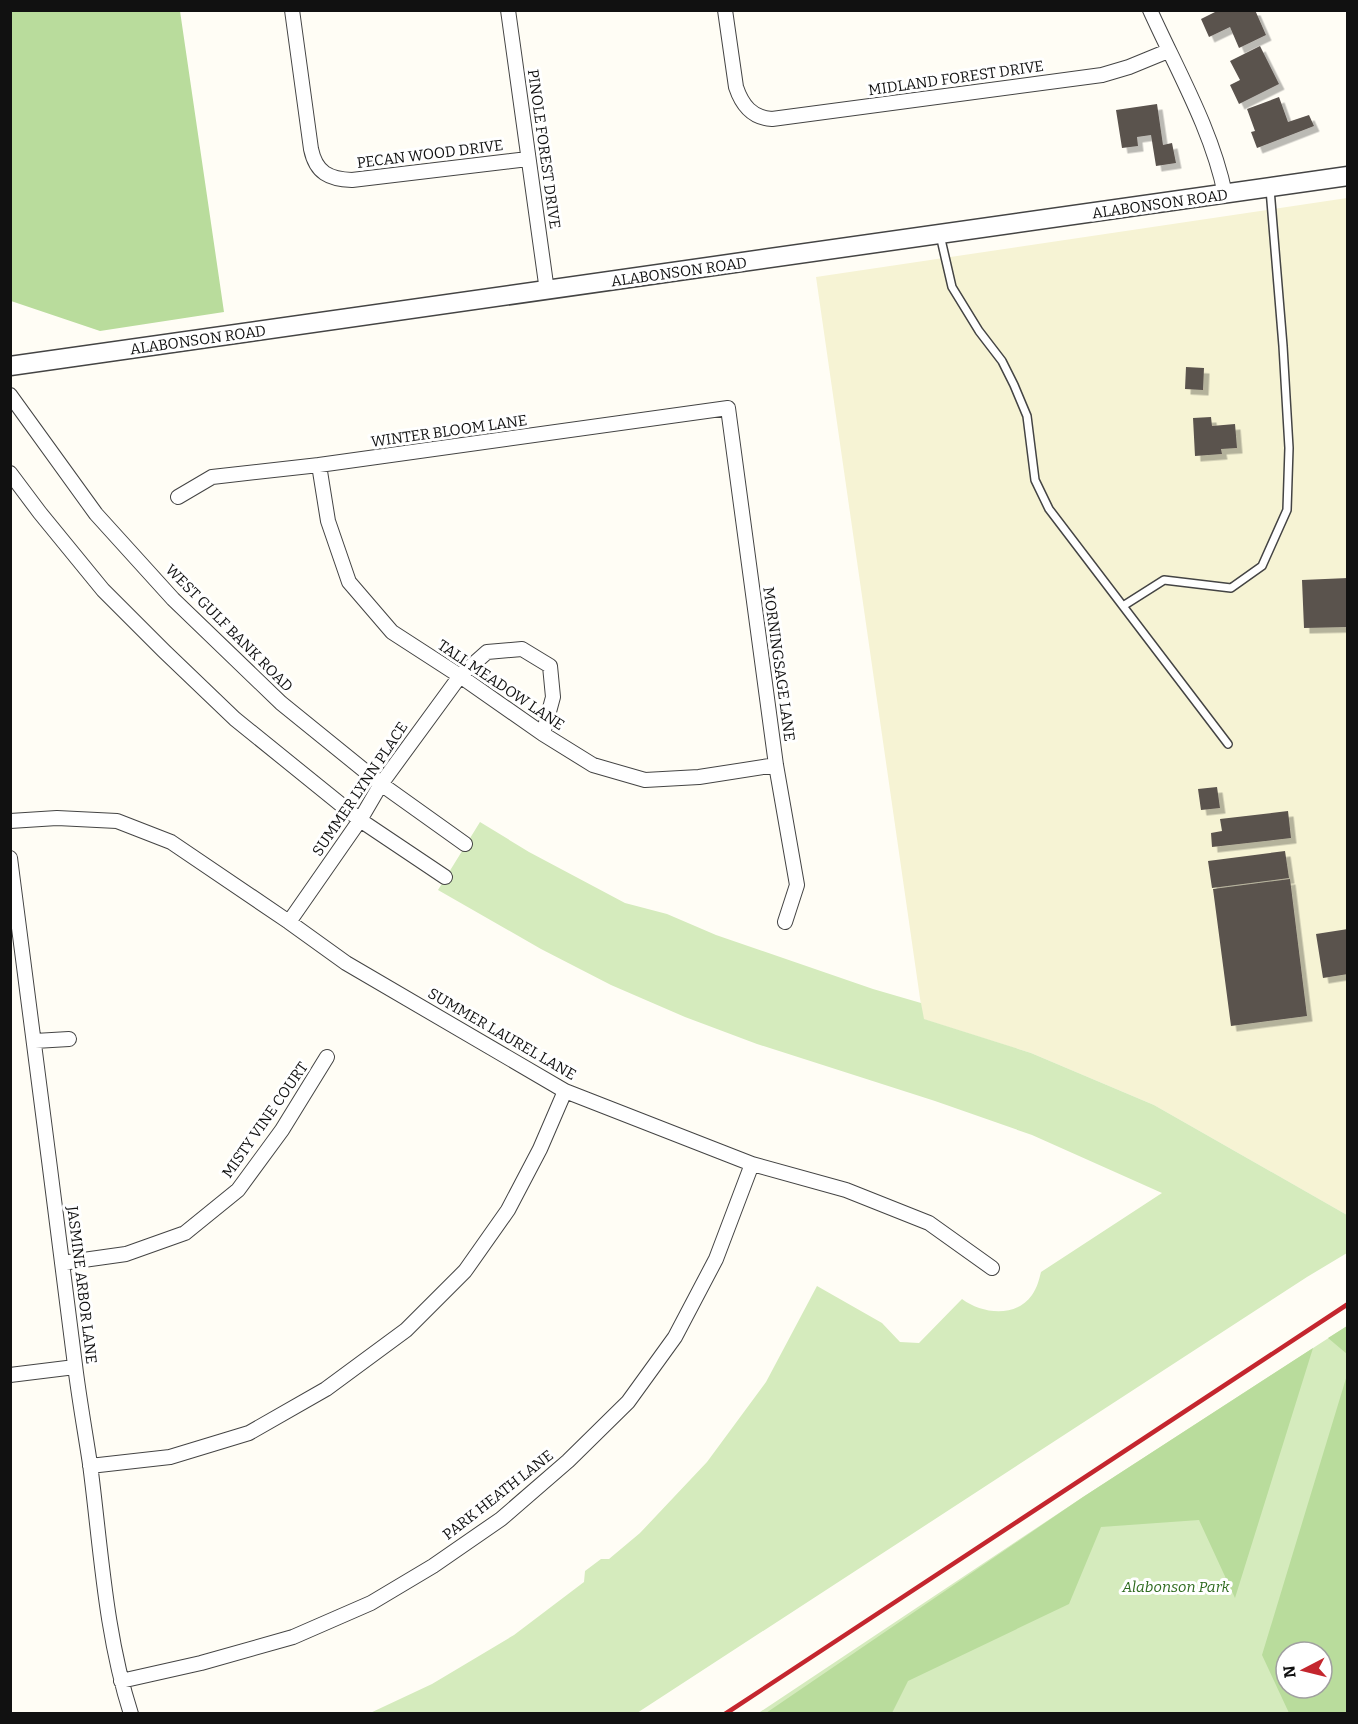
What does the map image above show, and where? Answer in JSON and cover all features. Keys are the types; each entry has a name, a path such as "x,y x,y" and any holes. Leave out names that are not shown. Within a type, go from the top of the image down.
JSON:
{"street":[{"name":"PECAN WOOD DRIVE","path":"292,10 311,149 317,167 324,172 332,177 352,180 528,159"},
{"name":"PINOLE FOREST DRIVE","path":"508,10 547,291"},
{"name":"MIDLAND FOREST DRIVE","path":"725,10 736,87 743,104 755,115 772,119 1102,75 1130,68 1168,51"},
{"path":"1150,10 1203,126 1221,174 1225,194"},
{"name":"ALABONSON ROAD","path":"10,366 1347,176"},
{"name":"WEST GULF BANK ROAD","path":"10,395 96,514 173,599 281,703 381,784 465,844"},
{"name":"WINTER BLOOM LANE","path":"178,497 212,477 319,465 728,408"},
{"name":"MORNINGSAGE LANE","path":"728,408 776,765 798,885 785,922"},
{"name":"TALL MEADOW LANE","path":"319,465 328,521 349,582 392,632 543,734 593,765 645,780 699,777 776,765"},
{"path":"10,473 103,590 235,719 360,820 445,878"},
{"name":"SUMMER LYNN PLACE","path":"289,922 360,820 381,784 460,676 487,652 522,649 550,666 553,697 543,734"},
{"name":"SUMMER LAUREL LANE","path":"10,821 57,818 117,821 171,842 346,963 565,1091 752,1164 846,1190 929,1223 992,1268"},
{"name":"JASMINE ARBOR LANE","path":"10,858 105,1596 121,1682 131,1713"},
{"path":"35,1041 69,1039"},
{"name":"MISTY VINE COURT","path":"63,1263 126,1254 185,1233 238,1190 282,1130 327,1057"},
{"path":"90,1466 170,1457 249,1433 326,1389 406,1330 465,1271 508,1210 540,1149 565,1091"},
{"name":"PARK HEATH LANE","path":"121,1682 201,1664 293,1637 371,1603 433,1566 501,1519 568,1461 628,1402 675,1336 716,1259 752,1164"},
{"path":"10,1375 75,1367"}],"lane":[{"path":"1123,606 1164,580 1231,588 1262,566 1287,510 1288,437 1270,188"},
{"path":"940,235 952,287 979,331 1002,361 1027,416 1035,480 1049,509 1228,744"}],"shaded area":[{"path":"1347,198 1347,1215 1154,1105 1031,1053 923,1019 816,277"}],"green space":[{"path":"11,10 180,11 224,312 100,331 11,301"},
{"path":"480,822 529,852 625,903 667,914 716,935 873,989 921,1003 924,1019 1031,1053 1154,1105 1347,1215 1347,1253 637,1713 368,1714 432,1684 514,1635 584,1582 585,1571 601,1559 609,1559 640,1533 707,1462 766,1382 817,1286 882,1323 900,1342 919,1343 962,1299 979,1308 989,1310 999,1311 1017,1307 1032,1295 1041,1272 1162,1193 1032,1135 935,1101 757,1044 685,1017 611,985 541,949 438,890"},
{"name":"Alabonson Park","path":"1347,1326 1347,1713 757,1714 1083,1497"},
{"path":"1347,1326 1347,1354 1328,1338"},
{"path":"1313,1348 1235,1598 1199,1520 1101,1527 1069,1604 908,1681 892,1713 766,1713 1083,1497"},
{"path":"1347,1375 1347,1713 1289,1713 1283,1700 1334,1700 1334,1640 1274,1640 1274,1681 1262,1655"}],"building":[{"path":"1219,10 1255,10 1266,35 1239,48 1230,27 1209,37 1201,19"},
{"path":"1260,46 1279,84 1239,104 1230,85 1240,80 1230,61"},
{"path":"1279,97 1288,122 1309,115 1314,126 1257,148 1251,132 1255,131 1247,109"},
{"path":"1157,104 1163,145 1172,143 1176,163 1156,166 1151,135 1137,137 1138,146 1122,148 1116,110"},
{"path":"1186,367 1204,368 1203,390 1185,389"},
{"path":"1211,417 1212,426 1235,424 1237,448 1221,449 1222,454 1195,456 1193,418"},
{"path":"1348,578 1348,627 1304,628 1302,580"},
{"path":"1217,787 1220,808 1201,810 1198,789"},
{"path":"1288,811 1291,838 1212,847 1211,833 1222,831 1220,819"},
{"path":"1285,851 1289,878 1212,888 1208,861"},
{"path":"1290,879 1307,1016 1231,1026 1213,889"},
{"path":"1348,929 1348,974 1323,978 1316,934"}],"railway":[{"path":"725,1714 1348,1304"}]}
